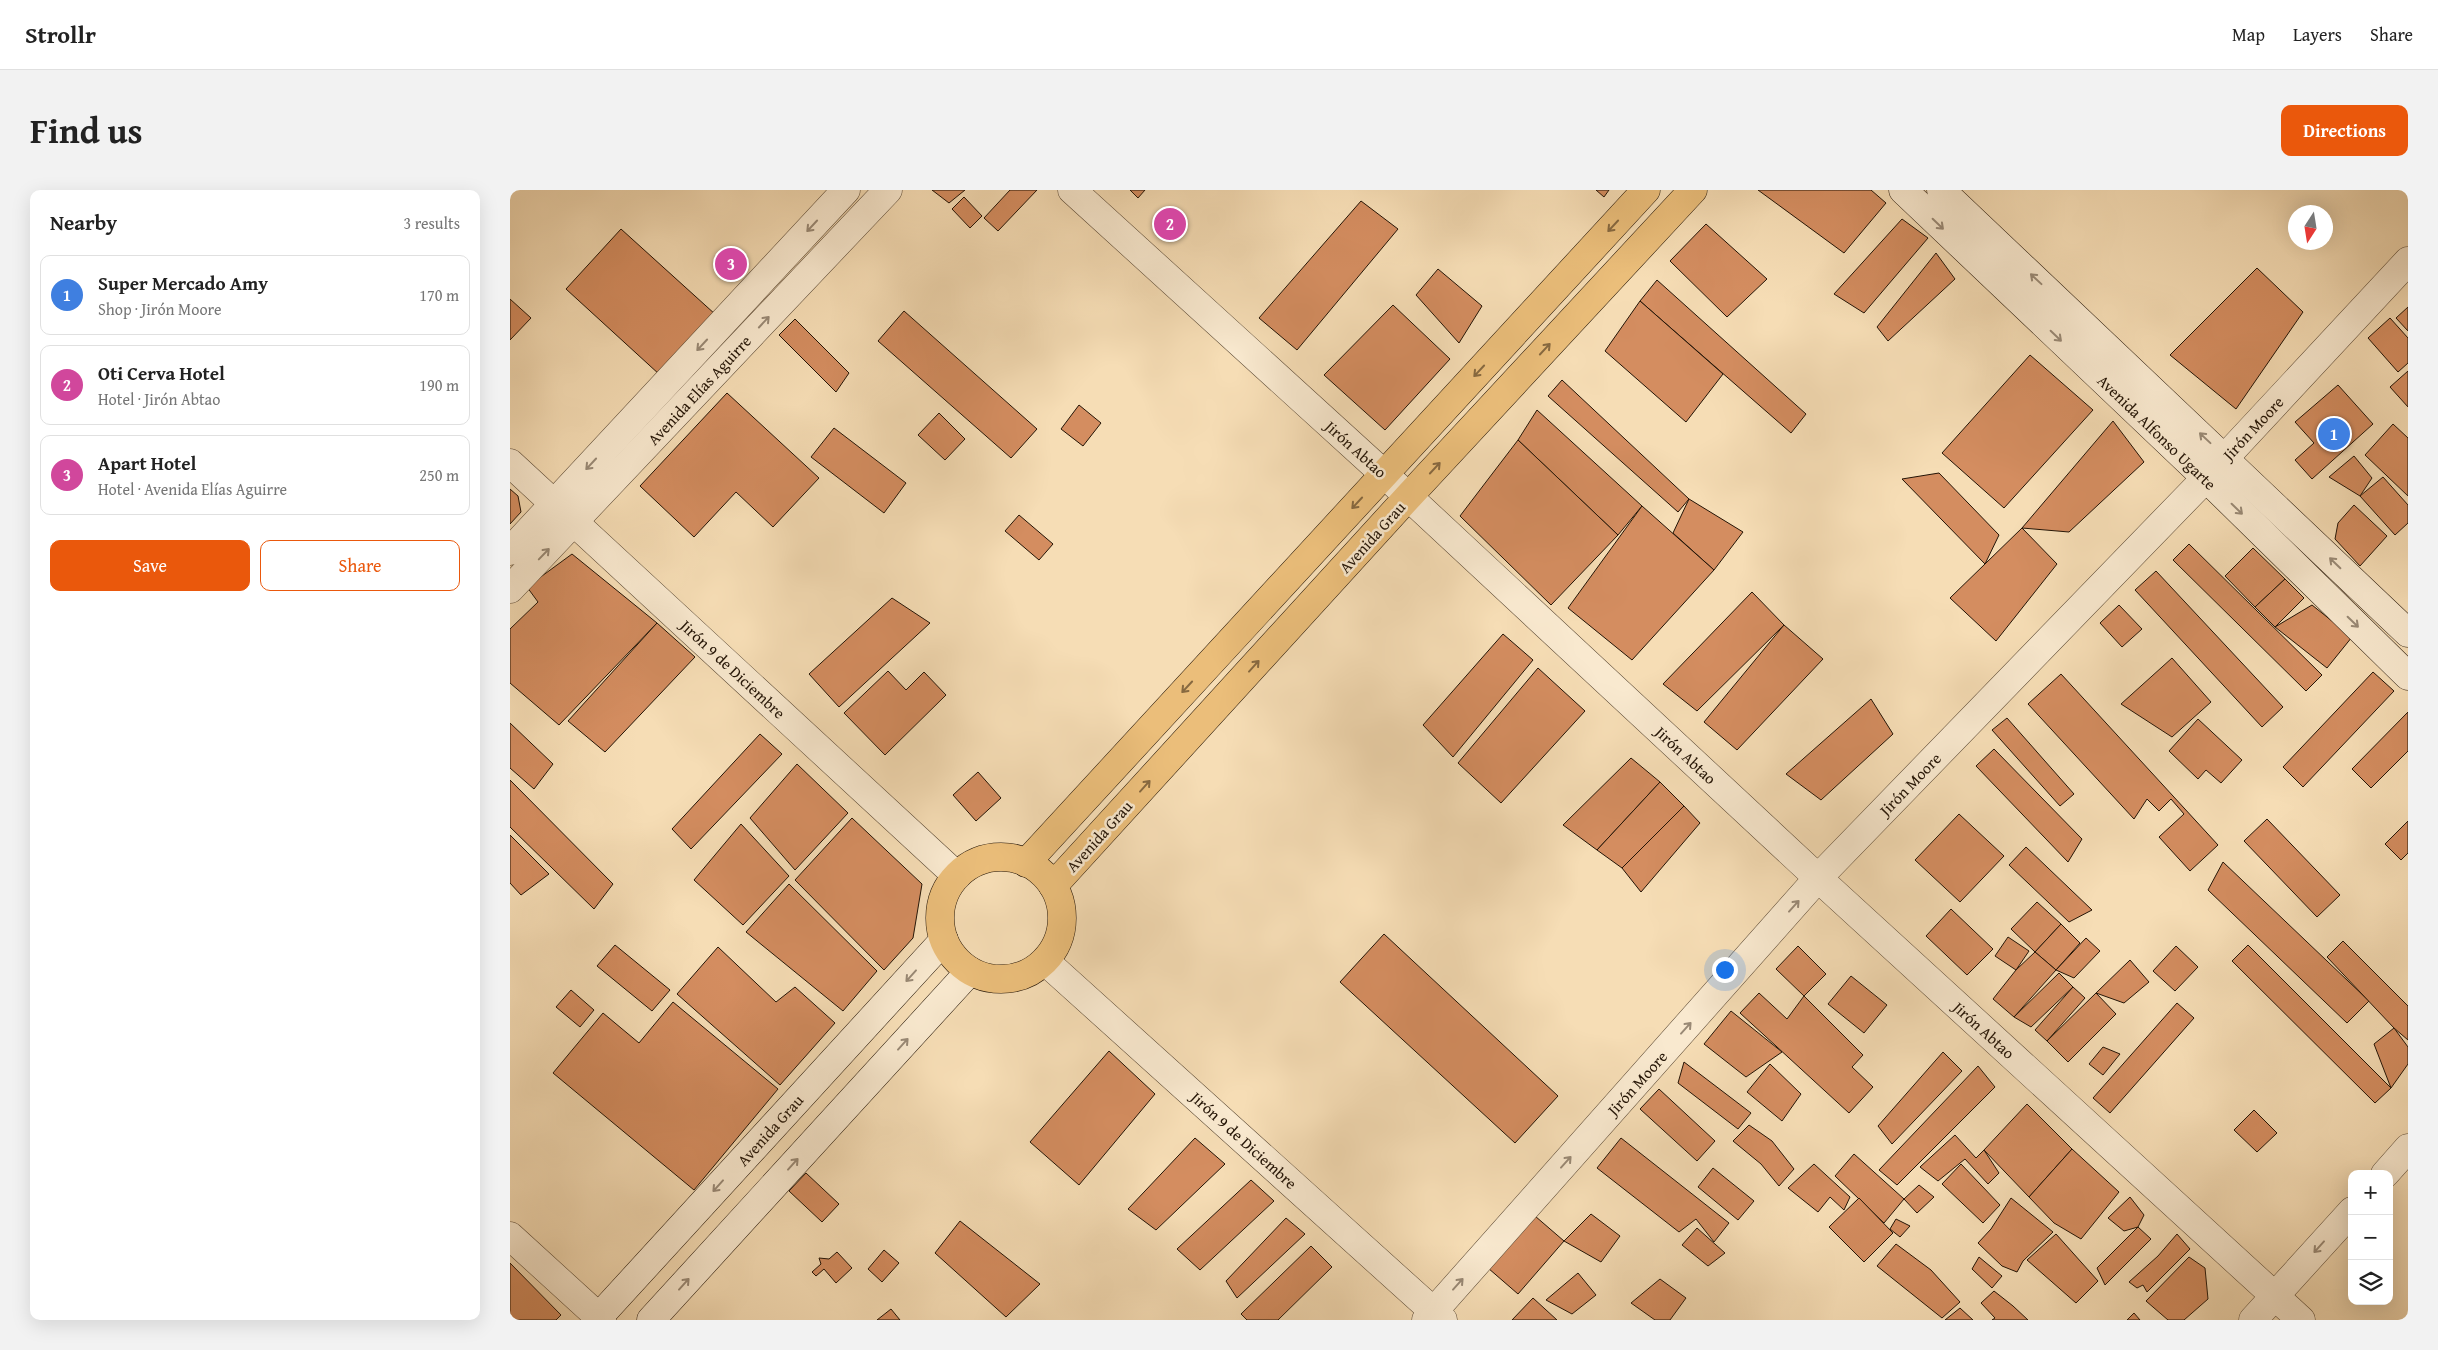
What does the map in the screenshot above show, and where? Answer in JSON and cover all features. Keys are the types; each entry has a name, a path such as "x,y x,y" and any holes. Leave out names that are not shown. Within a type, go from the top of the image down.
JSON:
{"main road":[{"name":"Avenida Grau","path":"1026,863 1646,190"},
{"name":"Avenida Grau","path":"1053,886 1408,497 1693,190"},
{"path":"989,858 1008,858 1026,863 1041,873 1053,886 1061,904 1062,925 1057,944 1046,961 1029,973 1009,979 990,978 970,971 954,958 944,940 940,923 941,906 946,890 957,876 972,865 989,858"}],"street":[{"name":"Avenida Elías Aguirre","path":"510,551 846,190"},
{"name":"Avenida Elías Aguirre","path":"510,590 888,190"},
{"name":"Jirón Abtao","path":"1072,190 1384,474 1818,878 2301,1320"},
{"name":"Avenida Alfonso Ugarte","path":"1903,190 2206,478 2408,676"},
{"name":"Avenida Alfonso Ugarte","path":"1941,190 2408,633"},
{"name":"Jirón Moore","path":"1434,1317 1818,878 2206,478 2408,261"},
{"name":"Jirón 9 de Diciembre","path":"510,463 957,876"},
{"name":"Avenida Grau","path":"599,1319 944,940"},
{"name":"Jirón 9 de Diciembre","path":"1046,961 1434,1317"},
{"path":"651,1320 970,971"},
{"path":"2389,1170 2408,1148"},
{"path":"2253,1320 2348,1215"},
{"path":"510,1236 599,1319"}],"building":[{"path":"932,190 965,190 949,203"},
{"path":"1010,190 1037,190 998,231 984,218"},
{"path":"1130,190 1145,190 1138,198"},
{"path":"1596,190 1609,190 1604,197"},
{"path":"1758,190 1871,190 1886,203 1844,253"},
{"path":"964,197 982,216 970,228 952,209"},
{"path":"1361,201 1398,229 1297,350 1259,318"},
{"path":"1902,219 1928,238 1864,313 1834,294"},
{"path":"1706,224 1767,279 1727,317 1670,261"},
{"path":"621,229 716,315 660,375 566,289"},
{"path":"1936,253 1955,279 1888,341 1877,327"},
{"path":"2257,268 2303,312 2236,409 2170,355"},
{"path":"1438,269 1482,306 1459,343 1416,295"},
{"path":"1657,280 1806,414 1791,433 1640,301"},
{"path":"510,299 531,318 510,340"},
{"path":"1640,301 1723,374 1686,422 1605,351"},
{"path":"1393,305 1450,359 1385,430 1324,375"},
{"path":"2408,307 2408,331 2396,318"},
{"path":"904,311 1037,429 1011,458 878,341"},
{"path":"2390,318 2408,338 2408,363 2398,372 2368,338"},
{"path":"795,319 849,373 836,392 779,335"},
{"path":"2030,355 2093,410 2004,508 1942,453"},
{"path":"2408,371 2408,407 2390,387"},
{"path":"1562,380 1689,499 1678,512 1548,396"},
{"path":"2338,385 2373,424 2312,479 2295,460 2314,443 2295,422"},
{"path":"727,393 819,478 773,527 736,492 694,537 640,486"},
{"path":"1079,405 1101,423 1083,446 1061,429"},
{"path":"1537,410 1642,506 1618,535 1518,440"},
{"path":"939,413 965,439 945,460 918,435"},
{"path":"2113,421 2144,462 2069,532 2022,528"},
{"path":"2393,424 2408,438 2408,496 2365,455"},
{"path":"834,428 906,483 884,513 811,457"},
{"path":"1518,440 1618,535 1551,605 1460,516"},
{"path":"2354,456 2372,478 2360,496 2329,477"},
{"path":"1939,473 1999,535 1985,564 1902,479"},
{"path":"2383,477 2408,505 2408,523 2395,535 2360,496"},
{"path":"510,489 518,496 521,512 510,524"},
{"path":"1689,499 1743,532 1714,570 1673,533"},
{"path":"2354,505 2387,536 2360,566 2335,539 2338,523"},
{"path":"1642,506 1714,570 1632,660 1568,608"},
{"path":"1019,515 1053,544 1039,560 1005,531"},
{"path":"2022,528 2057,564 1996,641 1950,598"},
{"path":"2189,544 2322,675 2306,691 2173,560"},
{"path":"2253,548 2285,579 2255,607 2225,576"},
{"path":"572,554 657,623 559,725 510,683 510,629 538,602 527,587"},
{"path":"2156,571 2283,707 2262,727 2135,590"},
{"path":"2285,579 2304,598 2275,627 2255,607"},
{"path":"1752,592 1784,625 1697,711 1663,684"},
{"path":"892,598 930,623 839,707 809,674"},
{"path":"2119,605 2142,629 2122,647 2100,623"},
{"path":"2312,605 2352,637 2327,668 2275,627"},
{"path":"657,623 695,657 605,752 568,721"},
{"path":"1784,625 1823,659 1737,750 1704,722"},
{"path":"1503,634 1533,660 1453,757 1423,725"},
{"path":"2172,658 2211,702 2172,737 2121,704"},
{"path":"1538,668 1585,711 1501,803 1458,763"},
{"path":"888,671 906,690 924,672 946,695 885,755 844,713"},
{"path":"2373,672 2394,691 2303,787 2283,767"},
{"path":"2061,674 2218,845 2190,871 2159,837 2184,814 2171,799 2159,811 2147,799 2134,819 2028,704"},
{"path":"1871,699 1893,734 1821,800 1786,774"},
{"path":"2408,712 2408,751 2371,788 2352,769"},
{"path":"2007,718 2074,794 2060,806 1992,730"},
{"path":"2198,719 2242,760 2221,783 2206,770 2198,779 2169,751"},
{"path":"510,723 553,764 534,789 510,768"},
{"path":"760,734 782,754 691,849 672,829"},
{"path":"1994,749 2082,839 2068,862 1976,766"},
{"path":"1631,758 1660,782 1597,850 1563,825"},
{"path":"797,764 848,813 795,870 750,818"},
{"path":"978,772 1001,798 976,821 953,795"},
{"path":"510,780 613,884 594,909 510,827"},
{"path":"1660,782 1684,806 1622,868 1597,850"},
{"path":"1684,806 1700,823 1641,892 1622,868"},
{"path":"1959,814 2004,856 1960,902 1915,860"},
{"path":"852,818 922,884 913,938 884,970 795,880"},
{"path":"2267,819 2340,895 2317,917 2244,841"},
{"path":"2408,821 2408,853 2401,860 2385,844"},
{"path":"741,824 789,876 743,925 694,880"},
{"path":"510,835 549,874 521,895 510,883"},
{"path":"2026,847 2092,910 2069,922 2009,865"},
{"path":"2223,862 2369,1001 2347,1023 2208,890"},
{"path":"789,884 877,971 843,1011 746,932"},
{"path":"2037,902 2061,924 2035,952 2011,929"},
{"path":"1951,909 1993,949 1967,975 1926,936"},
{"path":"2061,924 2080,943 2056,970 2035,952"},
{"path":"1384,934 1558,1096 1515,1143 1340,982"},
{"path":"2008,937 2029,951 2016,970 1995,956"},
{"path":"2086,938 2100,951 2074,978 2056,970"},
{"path":"2343,941 2408,1006 2408,1040 2394,1028 2327,957"},
{"path":"615,945 670,990 652,1011 597,966"},
{"path":"2248,945 2391,1088 2375,1103 2232,961"},
{"path":"1798,946 1826,974 1804,996 1776,969"},
{"path":"2176,946 2198,967 2175,991 2153,971"},
{"path":"718,947 776,1002 795,987 835,1023 780,1085 677,994"},
{"path":"2035,952 2056,970 2014,1017 1993,999 2016,970"},
{"path":"2130,960 2149,982 2124,1003 2096,993"},
{"path":"2059,973 2073,987 2031,1027 2014,1017"},
{"path":"1851,976 1887,1005 1864,1033 1828,1004"},
{"path":"2073,987 2085,998 2047,1041 2035,1030"},
{"path":"571,990 594,1010 580,1027 556,1007"},
{"path":"1759,993 1787,1019 1804,996 1863,1055 1852,1067 1873,1087 1849,1113 1740,1013"},
{"path":"2096,993 2116,1014 2068,1062 2047,1041"},
{"path":"673,1002 778,1089 694,1190 553,1073 603,1013 639,1043"},
{"path":"2177,1003 2194,1018 2110,1113 2093,1098"},
{"path":"1731,1011 1782,1052 1746,1077 1704,1044"},
{"path":"2394,1028 2408,1047 2408,1064 2391,1088 2374,1044"},
{"path":"2103,1047 2120,1054 2103,1075 2089,1064"},
{"path":"1109,1051 1155,1094 1079,1185 1030,1142"},
{"path":"1943,1052 1962,1071 1892,1144 1878,1126"},
{"path":"1684,1062 1751,1113 1738,1129 1678,1083"},
{"path":"1770,1064 1801,1094 1782,1121 1747,1092"},
{"path":"1978,1066 1995,1087 1897,1185 1879,1170"},
{"path":"1659,1089 1715,1141 1697,1161 1640,1109"},
{"path":"2027,1104 2072,1149 2029,1197 1984,1150"},
{"path":"2254,1110 2277,1133 2257,1152 2234,1130"},
{"path":"1749,1125 1772,1141 1794,1169 1779,1186 1761,1164 1733,1141"},
{"path":"1955,1135 1976,1158 1984,1150 1999,1173 1988,1184 1965,1159 1938,1181 1920,1167"},
{"path":"1195,1138 1225,1164 1156,1230 1128,1209"},
{"path":"1621,1138 1729,1223 1714,1242 1696,1219 1679,1232 1597,1168"},
{"path":"2072,1149 2119,1192 2081,1239 2054,1223 2029,1197"},
{"path":"1854,1154 1904,1199 1884,1223 1835,1176"},
{"path":"1814,1164 1850,1197 1844,1210 1830,1197 1818,1212 1788,1188"},
{"path":"1961,1164 2000,1205 1983,1223 1942,1184"},
{"path":"1713,1168 1754,1201 1738,1220 1698,1187"},
{"path":"806,1173 839,1204 822,1222 789,1191"},
{"path":"1251,1180 1274,1201 1200,1270 1177,1249"},
{"path":"1919,1185 1934,1197 1917,1213 1904,1199"},
{"path":"2130,1197 2144,1215 2138,1227 2124,1231 2108,1218"},
{"path":"1859,1198 1893,1233 1864,1262 1829,1227"},
{"path":"2011,1198 2053,1232 2023,1261 2017,1272 2002,1266 1978,1243 1991,1229"},
{"path":"1591,1214 1620,1236 1601,1262 1564,1241"},
{"path":"1535,1216 1564,1241 1518,1294 1488,1268"},
{"path":"1286,1218 1305,1234 1237,1298 1226,1281"},
{"path":"1896,1219 1910,1226 1900,1237 1890,1229"},
{"path":"960,1221 1040,1284 1006,1317 935,1253"},
{"path":"2138,1227 2151,1239 2105,1285 2097,1268"},
{"path":"1697,1228 1725,1253 1708,1266 1682,1245"},
{"path":"2056,1234 2098,1281 2076,1303 2027,1260"},
{"path":"2177,1234 2190,1249 2147,1292 2143,1285 2137,1288 2129,1282 2158,1256"},
{"path":"1896,1244 1931,1270 1960,1302 1942,1318 1877,1266"},
{"path":"1311,1246 1332,1267 1278,1320 1247,1320 1241,1314"},
{"path":"884,1250 899,1263 882,1282 868,1269"},
{"path":"837,1252 852,1268 836,1283 824,1269 816,1276 812,1272 821,1264 819,1258 829,1259"},
{"path":"1979,1257 2002,1276 1992,1288 1972,1269"},
{"path":"2189,1257 2205,1268 2208,1299 2184,1320 2168,1320 2146,1301"},
{"path":"510,1263 561,1315 556,1320 510,1320"},
{"path":"1578,1273 1596,1295 1572,1314 1546,1300"},
{"path":"1660,1279 1686,1298 1670,1320 1655,1320 1631,1303"},
{"path":"1994,1291 2028,1320 1992,1320 1995,1318 1981,1303"},
{"path":"1533,1298 1557,1320 1512,1320"},
{"path":"1960,1308 1973,1320 1945,1320"},
{"path":"891,1309 900,1320 877,1320"},
{"path":"2134,1313 2140,1320 2127,1320"}],"place":[{"name":"Oti Cerva Hotel","path":"1170,224"},
{"name":"Apart Hotel","path":"731,264"},
{"name":"Super Mercado Amy","path":"2334,434"}]}
